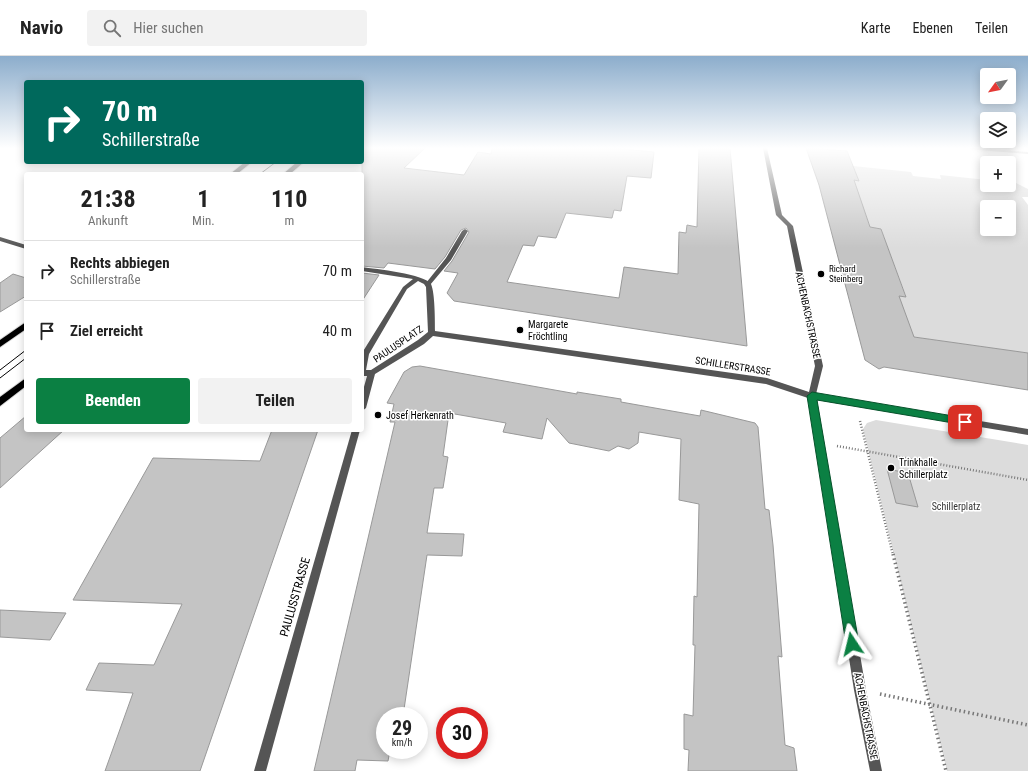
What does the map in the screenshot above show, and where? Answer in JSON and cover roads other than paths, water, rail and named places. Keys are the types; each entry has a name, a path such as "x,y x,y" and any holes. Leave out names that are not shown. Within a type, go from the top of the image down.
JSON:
{"main road":[{"path":"0,344 24,326"},
{"path":"0,402 24,383"}],"street":[{"name":"ACHENBACHSTRASSE","path":"772,181 779,215 790,226 819,366 812,396 860,690 876,771"},
{"path":"364,269 418,278 428,284 449,259 465,231"},
{"path":"0,239 24,246"},
{"name":"PAULUSPLATZ","path":"364,360 365,354 406,288 418,278"},
{"name":"PAULUSPLATZ","path":"364,372 372,373 421,342 432,333 428,284"},
{"name":"SCHILLERSTRASSE","path":"432,333 767,382 812,396 1028,432"},
{"path":"364,401 372,373"},
{"name":"PAULUSSTRASSE","path":"260,771 355,432"}],"tram line":[{"path":"0,370 24,352"},
{"path":"0,378 24,360"}],"place":[{"name":"Richard Steinberg","path":"821,274"},
{"name":"Margarete Fröchtling","path":"520,330"},
{"name":"Josef Herkenrath","path":"378,415"},
{"name":"Trinkhalle Schillerplatz","path":"891,468"}],"park label":[{"name":"Schillerplatz","path":"956,506"}]}
